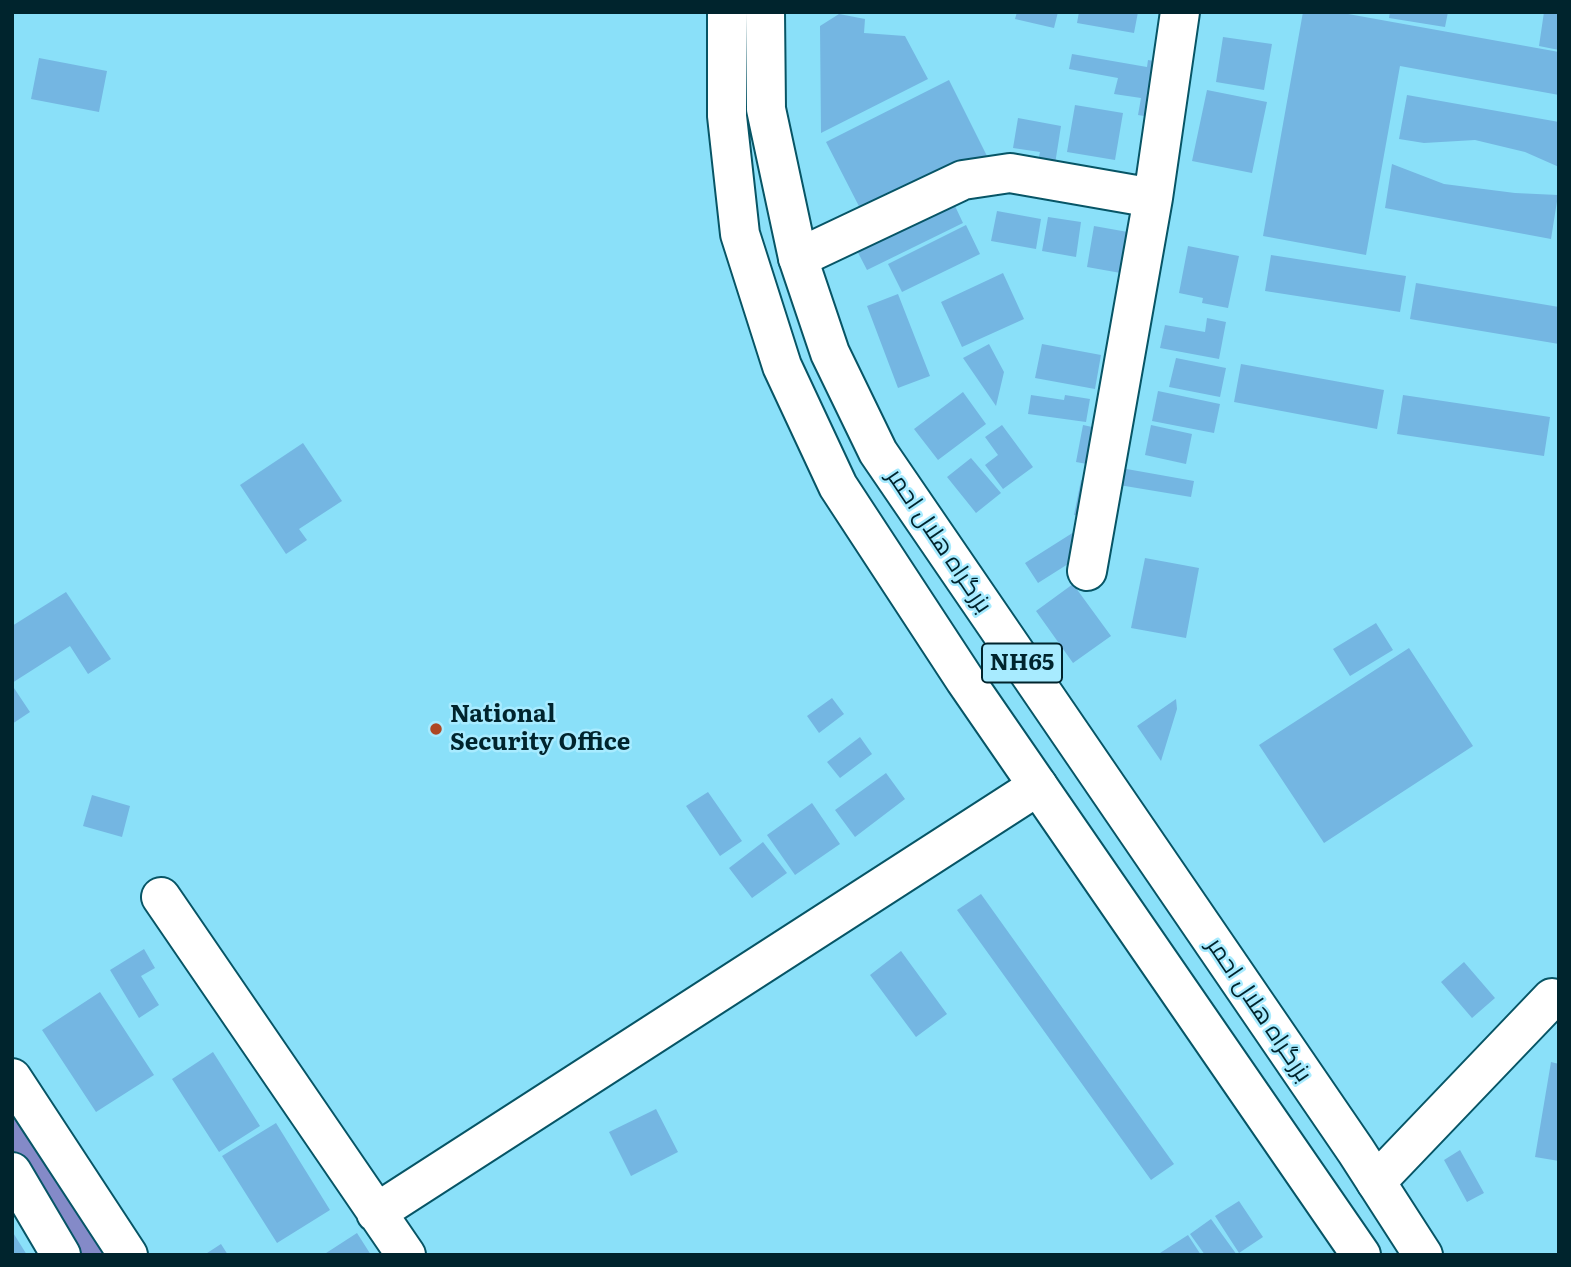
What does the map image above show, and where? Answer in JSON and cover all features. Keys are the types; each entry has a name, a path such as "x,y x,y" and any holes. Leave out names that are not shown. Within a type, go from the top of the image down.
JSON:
{"main road":[{"name":"NH65","path":"727,12 727,116 740,234 782,366 838,486 965,680 1361,1255"},
{"name":"بزرگراه هلال احمر","path":"765,12 766,109 799,258 830,353 878,452 1366,1166 1423,1255"},
{"path":"1087,571 1153,198 1180,12"},
{"path":"799,258 963,180 1010,173 1153,198"},
{"path":"376,1213 1038,786"},
{"path":"161,897 406,1255"},
{"path":"1313,1185 1366,1166 1552,999 1559,1001"},
{"path":"12,1078 128,1255"},
{"path":"12,1172 61,1255"}],"building":[{"path":"1017,12 1058,12 1054,28 1015,19"},
{"path":"1079,12 1138,12 1134,33 1077,23"},
{"path":"1303,12 1337,12 1559,52 1559,95 1400,66 1366,255 1263,236"},
{"path":"1390,12 1448,12 1445,27 1389,18"},
{"path":"1544,12 1559,12 1559,50 1539,46"},
{"path":"839,14 865,19 864,33 905,36 928,79 821,133 820,26"},
{"path":"1223,37 1272,44 1264,90 1216,82"},
{"path":"1072,54 1147,67 1148,60 1166,63 1156,118 1138,115 1141,98 1114,94 1118,78 1069,69"},
{"path":"39,58 107,71 99,112 31,99"},
{"path":"949,80 987,156 865,218 826,142"},
{"path":"1207,90 1267,102 1252,173 1192,161"},
{"path":"1407,95 1559,122 1559,167 1525,152 1475,140 1424,143 1399,139"},
{"path":"1075,105 1123,113 1115,160 1067,152"},
{"path":"1018,118 1061,126 1055,164 1038,161 1040,152 1013,148"},
{"path":"1392,164 1444,184 1515,193 1558,195 1551,239 1385,208"},
{"path":"948,191 963,223 867,270 851,239"},
{"path":"997,211 1041,219 1036,249 991,241"},
{"path":"1048,217 1081,222 1076,257 1042,251"},
{"path":"966,225 980,254 902,292 888,264"},
{"path":"1094,226 1139,234 1132,275 1087,267"},
{"path":"1188,246 1239,256 1228,308 1202,303 1203,298 1179,293"},
{"path":"1271,255 1406,276 1400,312 1265,291"},
{"path":"1003,273 1024,319 962,347 941,302"},
{"path":"1416,283 1559,307 1559,344 1410,319"},
{"path":"898,294 930,376 898,388 867,306"},
{"path":"1207,318 1226,322 1219,359 1160,348 1165,325 1205,332"},
{"path":"989,344 1004,372 996,406 963,358"},
{"path":"1042,344 1101,355 1095,389 1035,378"},
{"path":"1176,358 1226,368 1220,397 1169,387"},
{"path":"1241,364 1384,390 1377,429 1234,402"},
{"path":"1158,391 1220,404 1214,433 1152,421"},
{"path":"963,392 986,424 938,460 914,429"},
{"path":"1031,395 1064,400 1065,395 1090,399 1086,422 1028,414"},
{"path":"1403,395 1550,417 1544,456 1397,434"},
{"path":"1002,425 1033,467 1003,489 985,465 998,455 985,437"},
{"path":"1083,425 1106,430 1098,466 1076,462"},
{"path":"1151,425 1192,434 1186,464 1145,455"},
{"path":"303,443 342,501 299,529 307,540 286,554 240,485"},
{"path":"971,458 1001,493 976,513 947,477"},
{"path":"1121,468 1194,481 1191,497 1119,485"},
{"path":"1081,480 1101,484 1094,518 1074,515"},
{"path":"1074,532 1087,552 1038,583 1025,563"},
{"path":"1145,558 1199,568 1186,638 1131,628"},
{"path":"1073,584 1111,636 1073,663 1036,611"},
{"path":"66,592 111,659 88,674 70,646 12,683 12,626"},
{"path":"1376,623 1393,650 1350,676 1333,649"},
{"path":"1409,648 1473,746 1324,843 1259,745"},
{"path":"12,685 30,712 12,724"},
{"path":"832,698 844,714 819,733 807,716"},
{"path":"1176,699 1177,709 1161,761 1137,726"},
{"path":"860,737 872,754 840,778 827,762"},
{"path":"886,773 905,799 855,837 835,810"},
{"path":"708,792 742,841 720,856 686,806"},
{"path":"92,795 130,806 122,837 83,826"},
{"path":"812,803 840,844 795,875 767,835"},
{"path":"763,842 787,873 752,898 729,868"},
{"path":"981,894 1174,1164 1151,1180 957,910"},
{"path":"144,949 155,968 141,976 159,1005 139,1018 110,970"},
{"path":"901,951 947,1014 916,1037 870,975"},
{"path":"1464,962 1495,998 1472,1018 1441,982"},
{"path":"100,992 154,1075 96,1112 42,1030"},
{"path":"213,1052 260,1126 219,1152 172,1079"},
{"path":"1551,1062 1559,1064 1559,1161 1535,1157"},
{"path":"656,1109 678,1152 631,1176 609,1132"},
{"path":"276,1123 330,1210 277,1243 222,1156"},
{"path":"1460,1150 1484,1193 1467,1202 1444,1160"},
{"path":"1239,1201 1263,1237 1239,1253 1215,1216"},
{"path":"1211,1219 1237,1255 1205,1255 1190,1234"},
{"path":"12,1231 27,1255 12,1255"},
{"path":"357,1233 371,1255 323,1255"},
{"path":"1188,1235 1201,1255 1161,1255 1160,1253"},
{"path":"221,1244 228,1255 204,1255"}],"waterway":[{"path":"12,1132 91,1255"}],"place":[{"name":"National Security Office","path":"436,729"}]}
